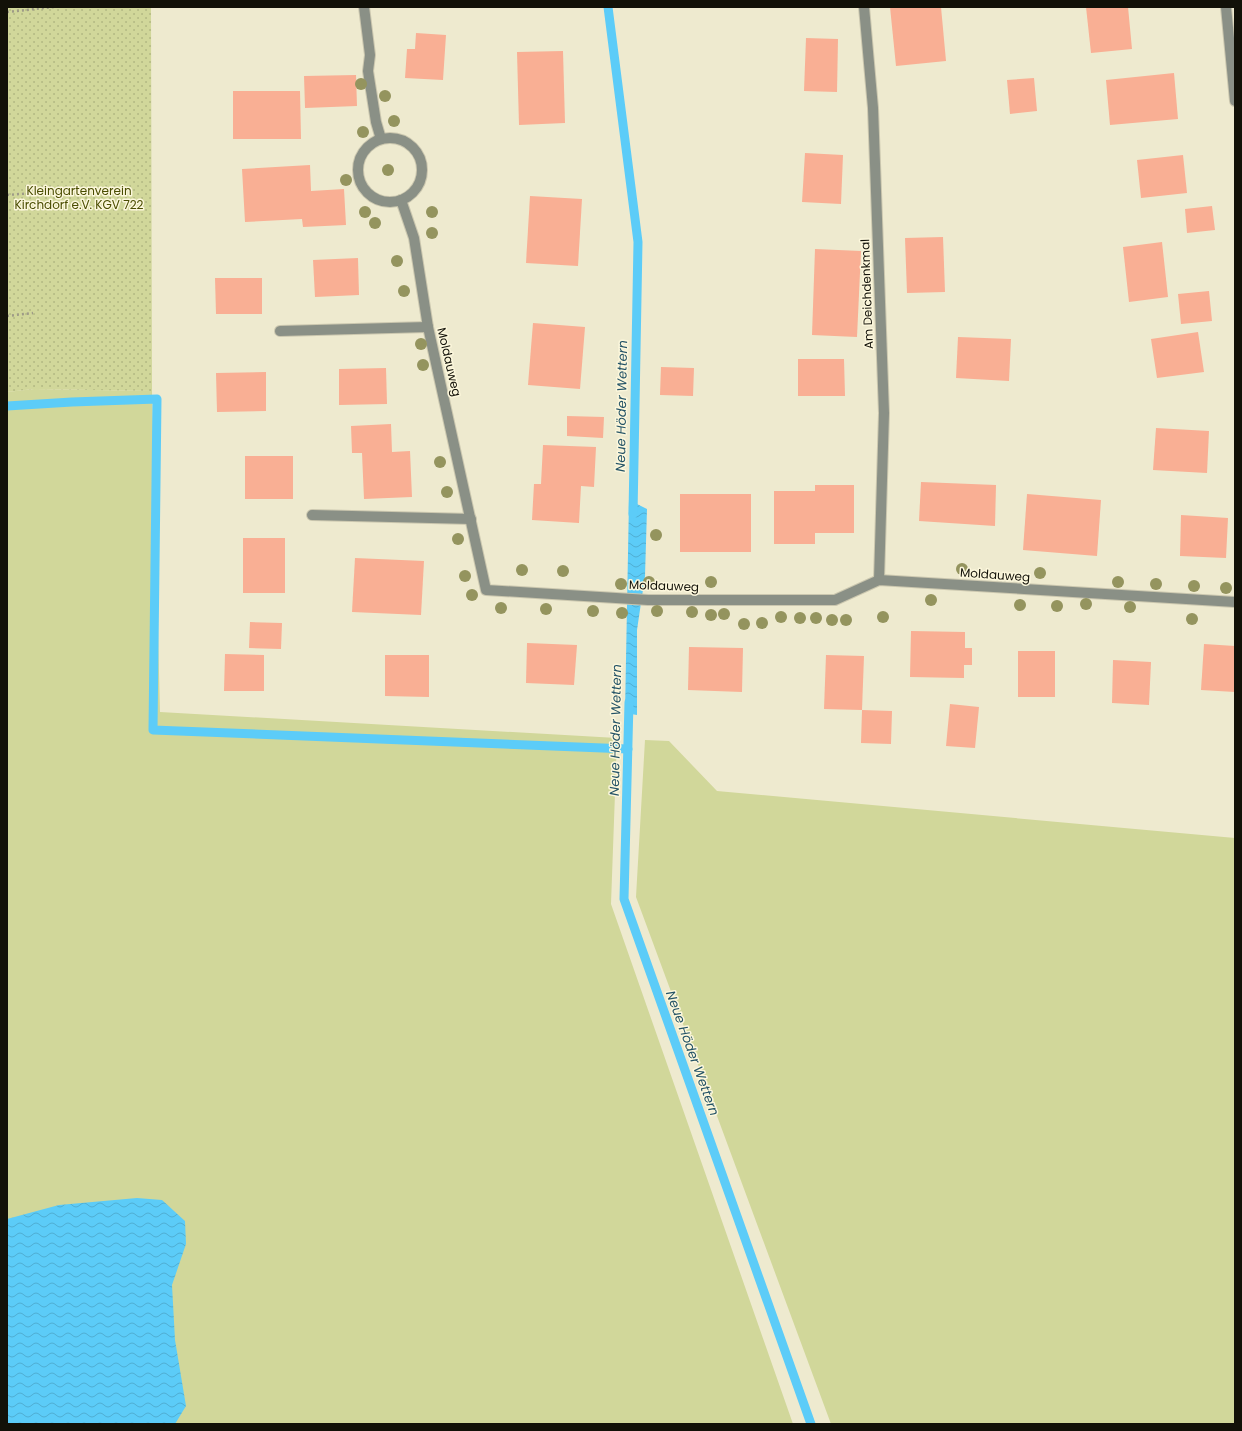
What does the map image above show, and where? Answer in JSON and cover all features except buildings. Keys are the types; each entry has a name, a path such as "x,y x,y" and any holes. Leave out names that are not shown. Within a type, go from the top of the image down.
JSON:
{"street":[{"path":"364,7 370,55 368,71 376,122 381,139"},
{"name":"Am Deichdenkmal","path":"864,7 873,108 884,413 880,580"},
{"path":"1226,7 1235,101"},
{"path":"391,138 403,141 414,148 420,159 422,171 419,183 412,194 401,200 389,202 377,199 366,192 360,182 358,169 361,157 368,146 378,140 391,138"},
{"name":"Moldauweg","path":"401,200 414,238 428,327 486,590 648,600 836,600 880,580 1235,602"},
{"path":"280,331 428,327"},
{"path":"312,515 470,519"}],"path":[{"path":"7,12 54,7"},
{"path":"7,195 47,192"},
{"path":"7,316 33,313"}],"green space":[{"name":"Kleingartenverein Kirchdorf e.V. KGV 722","path":"7,7 151,7 152,391 34,389 7,392"},
{"path":"34,389 152,391 160,712 617,738 611,904 793,1424 7,1424 7,392"},
{"path":"645,740 669,741 717,791 1235,838 1235,1424 831,1424 636,897"}],"water":[{"path":"629,500 647,509 645,576 637,630 637,715 625,713"},
{"path":"137,1198 162,1200 185,1221 186,1244 172,1285 175,1340 186,1406 175,1424 7,1424 7,1219 59,1205"}],"waterway":[{"name":"Neue Höder Wettern","path":"608,7 638,242 633,514"},
{"path":"7,406 157,399 153,730 628,749"},
{"name":"Neue Höder Wettern","path":"629,702 624,899 811,1424"}]}
